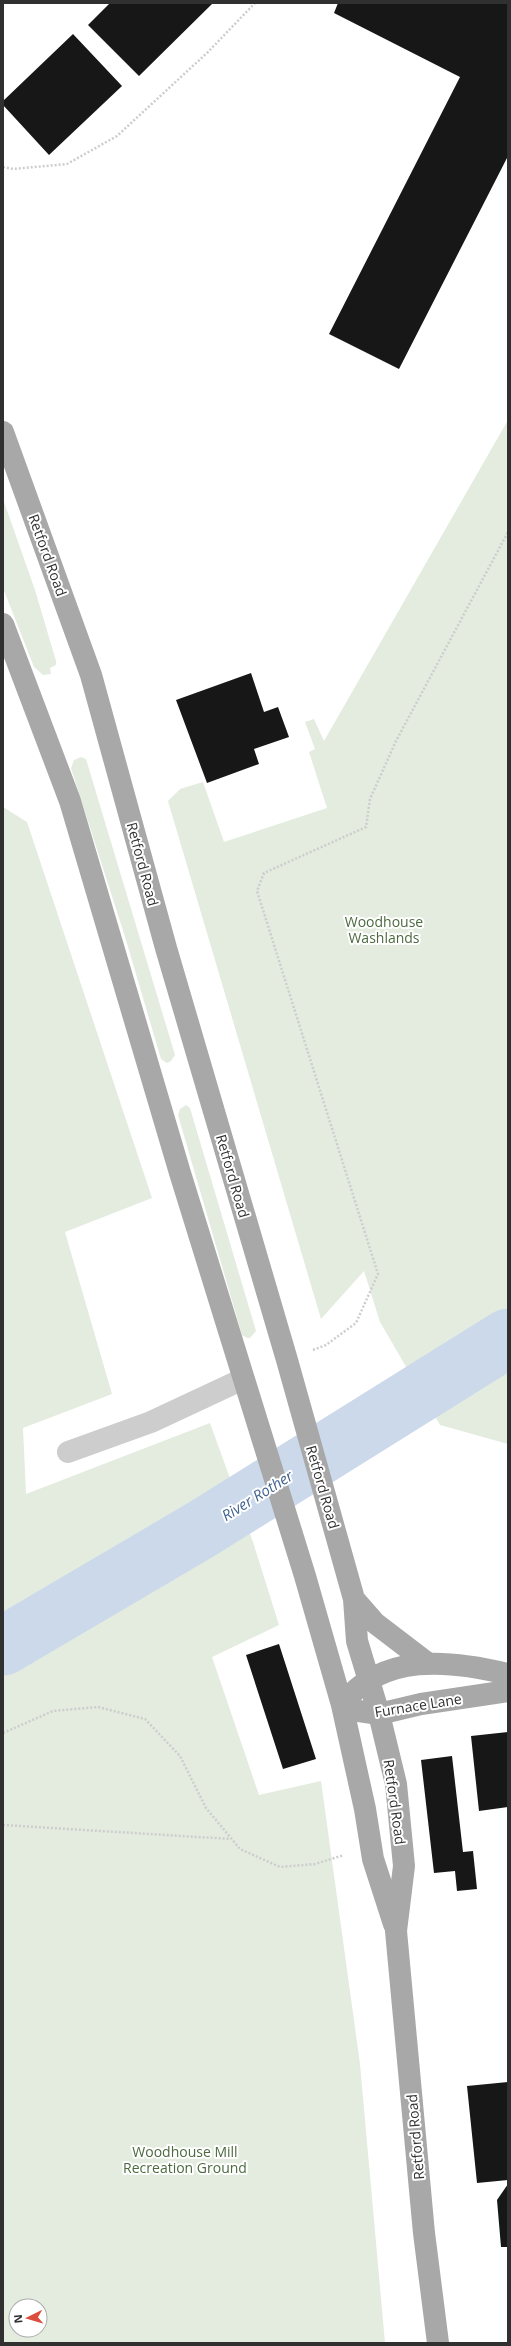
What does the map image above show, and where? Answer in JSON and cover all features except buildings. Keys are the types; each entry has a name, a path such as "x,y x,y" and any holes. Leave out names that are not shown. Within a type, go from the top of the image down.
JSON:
{"main road":[{"name":"Retford Road","path":"3,432 91,675 166,948 300,1405 354,1599 357,1641 379,1714 396,1784 404,1866 396,1931 424,2234 438,2343"},
{"name":"Retford Road","path":"3,624 70,800 243,1379 290,1526 342,1705 365,1809 373,1859 396,1931"},
{"path":"354,1599 375,1623 426,1662"},
{"path":"342,1705 353,1690 368,1679 426,1662 474,1666 508,1674"},
{"name":"Furnace Lane","path":"342,1705 359,1711 379,1714 421,1704 508,1691"}],"lane":[{"path":"68,1452 151,1422 243,1379"}],"path":[{"path":"3,167 13,169 67,164 117,136 208,52 255,3"},
{"path":"287,1360 326,1344 356,1323 378,1274 257,891 264,873 366,827 370,799 396,741 508,532"},
{"path":"3,1733 53,1711 98,1707 145,1719 180,1756 206,1808 240,1849 280,1867 315,1864 350,1853 370,1841"},
{"path":"3,1825 232,1839"}],"green space":[{"name":"Woodhouse Washlands","path":"508,420 508,1444 440,1425 380,1322 364,1271 321,1319 168,801 180,789 203,782 224,842 327,808 309,752 315,749 305,722 314,719 324,741"},
{"path":"3,499 35,590 56,661 56,665 50,668 51,674 43,675 34,667 3,588"},
{"path":"81,757 86,759 175,1055 171,1061 167,1063 161,1059 126,940 71,768 74,760"},
{"name":"Woodhouse Mill Recreation Ground","path":"3,807 27,822 152,1198 65,1232 112,1394 23,1428 26,1494 210,1423 253,1542 279,1625 212,1657 259,1795 321,1781 360,2064 385,2343 3,2343"},
{"path":"186,1105 190,1108 256,1331 250,1338 242,1335 178,1115 180,1109"}],"waterway":[{"name":"River Rother","path":"3,1646 202,1529 508,1338"}]}
